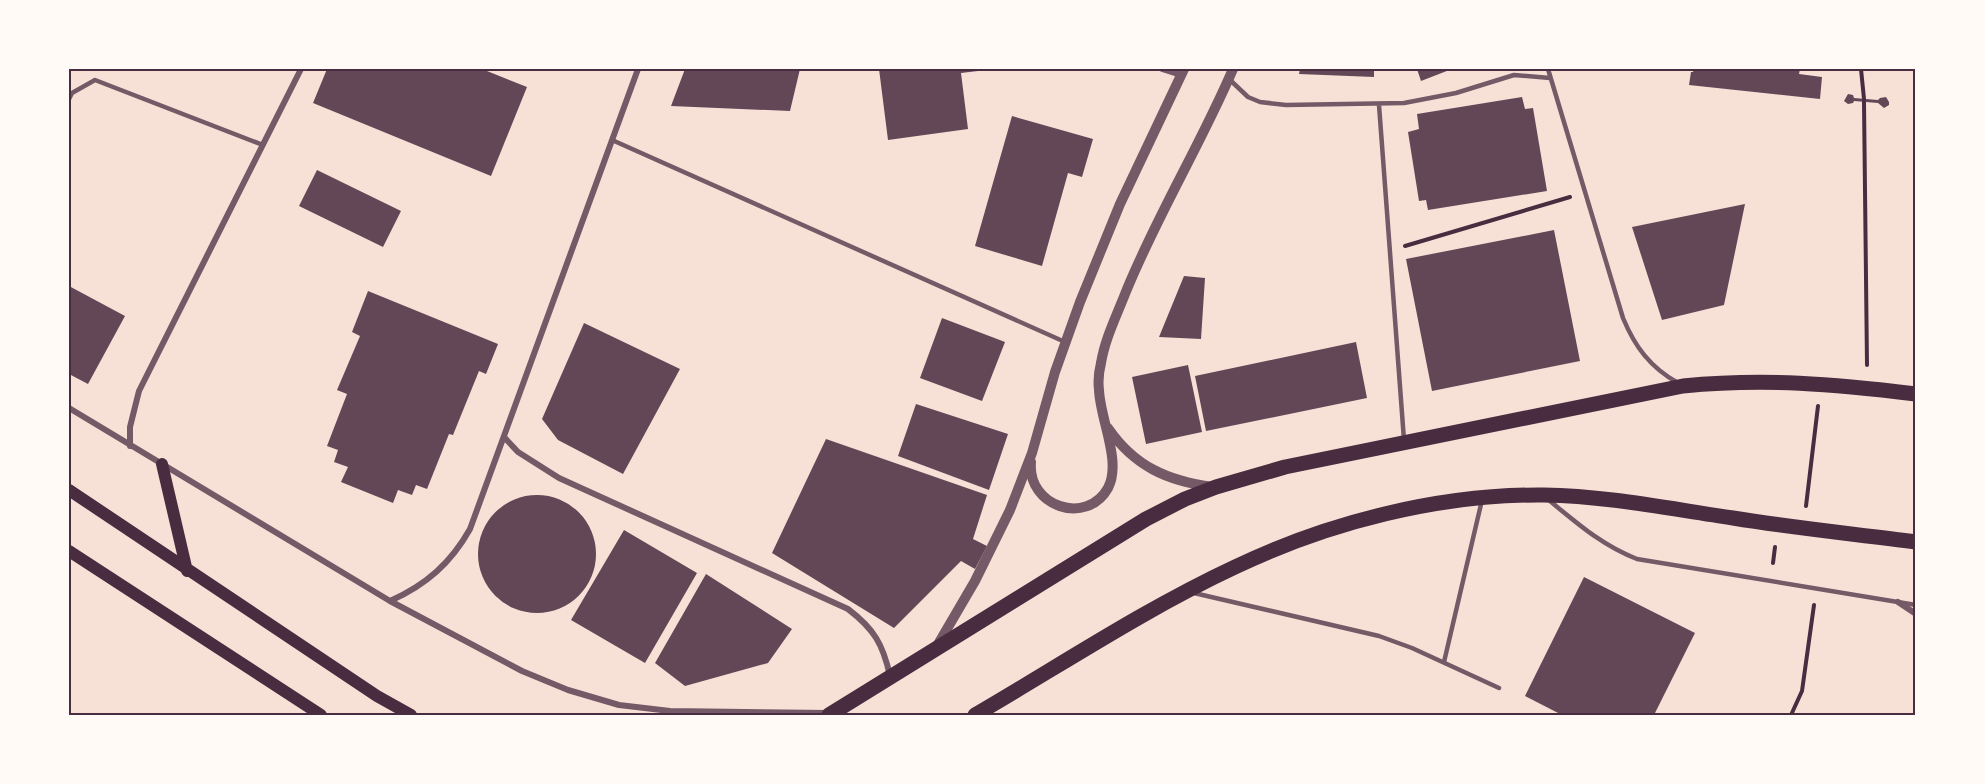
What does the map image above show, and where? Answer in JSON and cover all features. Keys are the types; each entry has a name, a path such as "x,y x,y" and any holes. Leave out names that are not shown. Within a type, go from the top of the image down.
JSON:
{"main road":[{"path":"831,714 1146,519 1185,499 1216,487 1285,467 1683,386 1768,381 1916,394"},
{"path":"162,464 187,571"},
{"path":"69,490 187,571 377,696 411,715"},
{"path":"975,715 1186,591 1238,566 1347,525 1403,510 1482,497 1544,495 1627,502 1778,525 1916,542"},
{"path":"69,551 321,715"}],"street":[{"path":"130,446 130,427 139,391 301,69"},
{"path":"390,601 429,580 445,566 470,529 638,69"},
{"path":"935,649 975,581 1010,510 1032,453 1080,302 1120,204 1182,72 1162,69"},
{"path":"1032,453 1030,473 1038,492 1054,505 1074,509 1093,503 1108,489 1114,469 1099,391 1100,365 1105,343 1150,237 1231,74"},
{"path":"69,408 390,601 522,671 568,690 619,705 670,711 831,714"},
{"path":"1105,424 1120,446 1141,463 1190,484 1216,487"},
{"path":"504,437 518,452 559,478 848,609 878,638 886,657 890,677"},
{"path":"1898,602 1916,614"}],"lane":[{"path":"1548,69 1584,193 1632,340 1646,359 1662,374 1683,386"},
{"path":"1231,74 1248,97 1273,105 1379,105 1430,99 1514,75 1550,78"},
{"path":"69,99 72,93 95,80 263,145"},
{"path":"1379,105 1405,442"},
{"path":"612,140 1066,342"},
{"path":"1544,495 1596,538 1616,551 1637,559 1916,605"},
{"path":"1444,662 1482,497"},
{"path":"1186,591 1379,636 1444,662 1499,688"}],"path":[{"path":"1861,69 1864,100 1867,388"},
{"path":"1390,251 1584,193"},
{"path":"1771,582 1780,507 1806,510 1819,399"},
{"path":"1791,715 1802,692 1816,589"}],"building":[{"path":"327,69 482,69 527,87 491,176 313,103"},
{"path":"685,69 800,69 790,111 671,106"},
{"path":"879,69 978,69 978,71 961,73 968,129 888,140"},
{"path":"1300,69 1374,69 1374,77 1299,74"},
{"path":"1417,69 1452,69 1421,81"},
{"path":"1694,69 1800,69 1799,74 1822,77 1820,99 1689,85 1691,72"},
{"path":"1848,94 1853,95 1854,98 1878,100 1886,97 1889,105 1884,108 1878,103 1854,101 1848,104 1844,101"},
{"path":"1522,97 1525,109 1533,108 1547,191 1428,210 1426,200 1419,201 1408,132 1419,129 1417,114"},
{"path":"1012,116 1093,139 1082,177 1068,173 1042,266 975,246"},
{"path":"317,170 401,211 383,247 299,206"},
{"path":"1745,204 1724,305 1662,320 1632,227"},
{"path":"1554,230 1580,361 1432,391 1406,259"},
{"path":"1184,276 1205,278 1201,339 1159,337"},
{"path":"69,286 125,316 88,384 69,374"},
{"path":"368,291 498,344 486,374 479,371 453,435 449,434 427,489 416,485 412,495 398,490 393,503 341,482 348,467 334,462 338,450 327,446 347,394 337,390 360,336 352,332"},
{"path":"942,318 1005,342 982,401 920,378"},
{"path":"584,323 680,369 623,474 558,440 542,419"},
{"path":"1356,342 1367,398 1206,431 1195,376"},
{"path":"1188,365 1202,432 1146,444 1132,377"},
{"path":"916,404 1008,434 989,490 898,456"},
{"path":"826,439 987,495 973,539 987,546 975,569 961,561 894,628 772,553"},
{"path":"537,495 560,499 579,512 592,531 596,554 592,577 579,596 560,609 537,613 514,609 495,596 482,577 478,554 482,531 495,512 514,499"},
{"path":"624,530 697,573 645,663 571,620"},
{"path":"706,574 792,629 768,663 685,686 655,663"},
{"path":"1584,577 1695,633 1654,715 1562,715 1525,696"}]}
